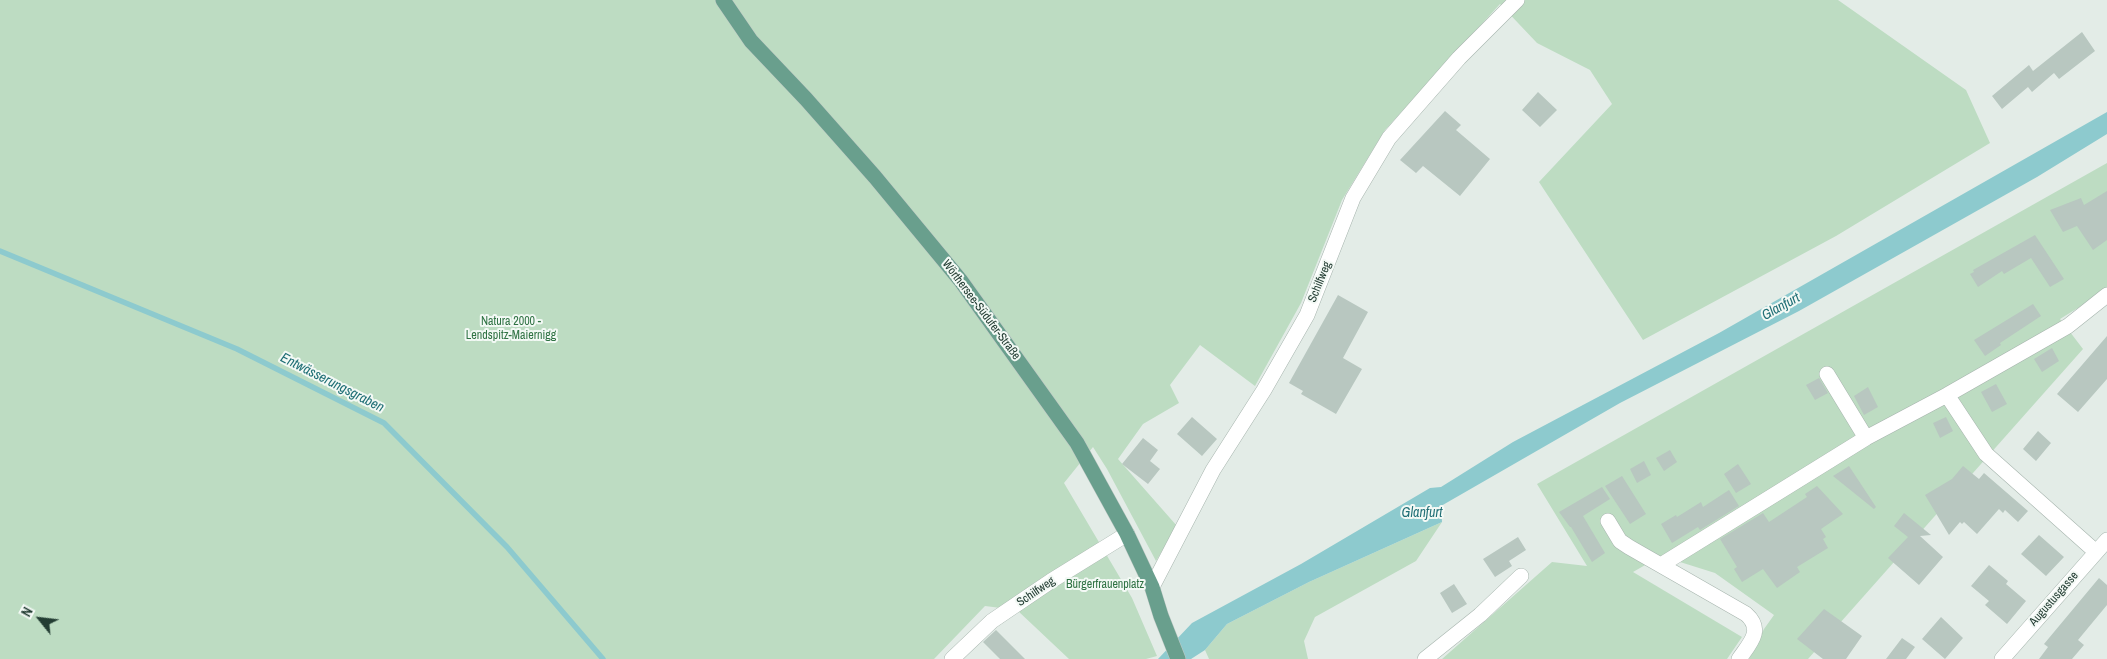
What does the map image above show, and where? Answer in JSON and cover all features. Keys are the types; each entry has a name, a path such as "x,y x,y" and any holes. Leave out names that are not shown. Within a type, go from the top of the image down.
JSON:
{"main road":[{"name":"Wörthersee-Südufer-Straße","path":"723,0 751,41 806,99 875,177 961,281 1077,444 1127,534 1152,587 1178,659"}],"street":[{"name":"Schilfweg","path":"1152,587 1213,470 1264,390 1307,315 1353,198 1389,138 1459,58 1517,0"},
{"path":"1661,565 1866,438 1947,395 2068,326 2107,294"},
{"path":"1827,374 1866,438"},
{"path":"1947,395 1986,454 2096,552"},
{"path":"1608,521 1620,541 1752,619 1755,624 1755,633 1739,659"},
{"name":"Schilfweg","path":"952,659 992,621 1127,534"},
{"name":"Augustusgasse","path":"2002,659 2107,540"},
{"path":"1426,659 1480,615 1521,576"}],"green space":[{"name":"Natura 2000 - Lendspitz-Maiernigg","path":"0,0 1838,0 1966,90 1990,143 1836,236 1643,340 1539,182 1612,104 1590,70 1537,43 1500,4 1385,130 1342,200 1301,303 1255,386 1200,345 1170,385 1179,403 1143,424 1118,459 1177,526 1156,561 1107,469 1093,447 1064,483 1132,598 1157,656 1146,659 1069,659 1017,610 985,606 934,659 0,659"},
{"path":"2107,163 2107,290 2060,319 2083,349 1808,659 1749,659 1764,629 1774,615 1715,573 1661,556 1633,572 1742,637 1727,659 1442,659 1552,562 1587,566 1537,484"},
{"path":"1442,522 1416,561 1315,617 1304,641 1308,659 1209,659 1205,650 1227,624 1309,582"}],"water":[{"name":"Glanfurt","path":"2107,112 2107,134 2037,177 1799,311 1620,403 1441,506 1442,522 1309,582 1227,624 1205,650 1191,659 1158,659 1192,623 1301,564 1430,488 1441,487 1513,442 1719,333"}],"building":[{"path":"2082,32 2095,51 2059,79 2054,73 2032,92 2028,87 2002,109 1992,96 2029,65 2033,71"},
{"path":"1538,92 1557,110 1540,127 1522,110"},
{"path":"1445,111 1461,125 1456,130 1490,159 1460,196 1423,166 1416,173 1400,160"},
{"path":"2107,191 2107,240 2093,250 2077,226 2063,232 2050,210 2081,198 2084,205"},
{"path":"2035,235 2064,279 2050,287 2031,258 2004,274 2002,271 1978,287 1970,274 1974,272 1973,270"},
{"path":"1338,295 1368,312 1343,358 1362,369 1336,414 1301,394 1303,391 1289,383"},
{"path":"2033,304 2041,316 2000,343 2001,345 1985,356 1974,340"},
{"path":"2107,336 2107,379 2078,412 2057,394"},
{"path":"2052,348 2059,361 2042,372 2034,359"},
{"path":"1819,378 1828,393 1815,400 1806,385"},
{"path":"1996,384 2007,404 1992,412 1981,392"},
{"path":"1868,387 1878,407 1864,415 1854,396"},
{"path":"1192,417 1217,439 1202,456 1177,434"},
{"path":"1946,417 1953,431 1940,438 1933,423"},
{"path":"2038,431 2051,443 2036,461 2023,449"},
{"path":"1143,438 1158,450 1150,461 1160,469 1148,484 1122,464"},
{"path":"1670,450 1677,462 1664,471 1656,458"},
{"path":"1644,461 1651,475 1637,483 1630,469"},
{"path":"1738,464 1751,484 1736,493 1724,474"},
{"path":"1849,466 1876,507 1874,509 1833,476"},
{"path":"1963,466 1979,479 1984,473 2028,511 2018,522 2005,510 2003,513 1999,509 1977,534 1964,522 1962,524 1960,522 1949,535 1925,495 1952,479"},
{"path":"1622,476 1646,514 1630,524 1605,486"},
{"path":"1817,486 1843,514 1821,529 1826,537 1823,539 1828,548 1797,567 1800,572 1777,588 1763,569 1742,582 1734,569 1737,567 1720,539 1763,513 1769,522 1807,497 1805,494"},
{"path":"1602,487 1610,499 1583,516 1605,553 1592,562 1571,527 1559,512"},
{"path":"1729,490 1739,506 1700,530 1698,527 1672,543 1661,524 1676,515 1677,517 1701,502 1703,507"},
{"path":"1904,513 1931,535 1920,536 1943,557 1919,585 1888,558 1908,537 1894,526"},
{"path":"2039,535 2064,557 2046,576 2021,554"},
{"path":"1518,537 1526,550 1509,561 1512,566 1495,577 1483,559"},
{"path":"1989,565 2008,581 2006,584 2026,601 2007,624 1985,605 1989,601 1971,586"},
{"path":"2099,578 2107,585 2107,605 2078,640 2084,645 2072,659 2039,659 2048,647 2044,644"},
{"path":"1454,584 1467,604 1452,613 1440,593"},
{"path":"1824,609 1862,636 1846,659 1823,659 1797,639"},
{"path":"1941,617 1963,638 1945,659 1922,639"},
{"path":"996,630 1025,659 1000,659 983,642"},
{"path":"1902,638 1915,647 1906,659 1886,659"}],"waterway":[{"name":"Entwässerungsgraben","path":"0,251 237,349 384,423 507,547 603,659"}],"park label":[{"name":"Bürgerfrauenplatz","path":"1105,585"}]}
